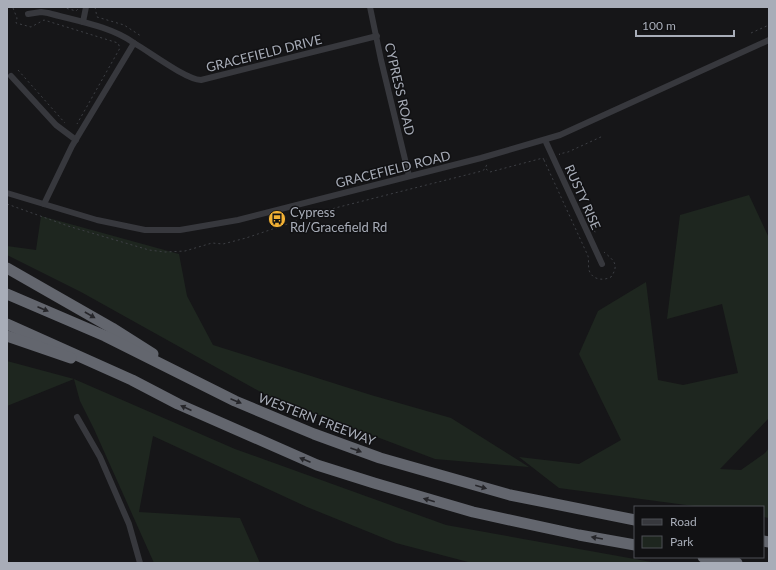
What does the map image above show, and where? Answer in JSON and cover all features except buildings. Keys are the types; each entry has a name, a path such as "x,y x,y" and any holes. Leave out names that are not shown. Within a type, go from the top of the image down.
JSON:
{"highway":[{"path":"7,268 112,328 209,390"},
{"name":"WESTERN FREEWAY","path":"7,294 105,336 209,390 314,434 380,458 510,495 634,520"},
{"path":"7,324 132,380 227,427 324,467 431,501 473,512 579,535 634,545"},
{"path":"7,336 132,380"},
{"path":"709,558 737,563"}],"street":[{"path":"83,22 86,7"},
{"name":"CYPRESS ROAD","path":"370,7 409,176"},
{"name":"GRACEFIELD DRIVE","path":"28,14 41,12 48,13 115,32 191,78 201,80 377,36"},
{"name":"GRACEFIELD ROAD","path":"7,193 98,220 133,228 156,231 180,230 238,220 560,135 769,40"},
{"path":"44,204 76,140 134,43"},
{"path":"11,76 56,125 76,140"},
{"name":"RUSTY RISE","path":"545,140 602,264"},
{"path":"77,417 103,463 129,524 140,563"}],"path":[{"path":"62,7 76,11 79,7"},
{"path":"95,7 97,17 124,25 142,36"},
{"path":"13,8 17,18 16,23 31,27 44,20 118,42 120,48 76,127"},
{"path":"751,33 769,25"},
{"path":"18,70 69,128"},
{"path":"485,169 490,172 543,158 544,160 568,152 603,136"}],"green space":[{"path":"749,195 769,238 769,418 720,469 741,470 765,453 769,448 769,518 764,517 764,506 694,506 559,488 519,457 579,464 621,440 579,354 598,311 646,282 658,380 683,385 738,373 722,304 667,319 680,215"},
{"path":"41,216 179,254 187,296 213,345 371,395 451,418 529,467 435,459 266,395 81,292 7,255 7,246 36,250"},
{"path":"7,361 74,379 7,406"},
{"path":"74,379 235,449 446,525 657,563 472,563 396,543 307,507 153,436 139,512 240,518 260,563 154,563 80,401"}],"place":[{"name":"Cypress Rd/Gracefield Rd","path":"277,219"}]}
